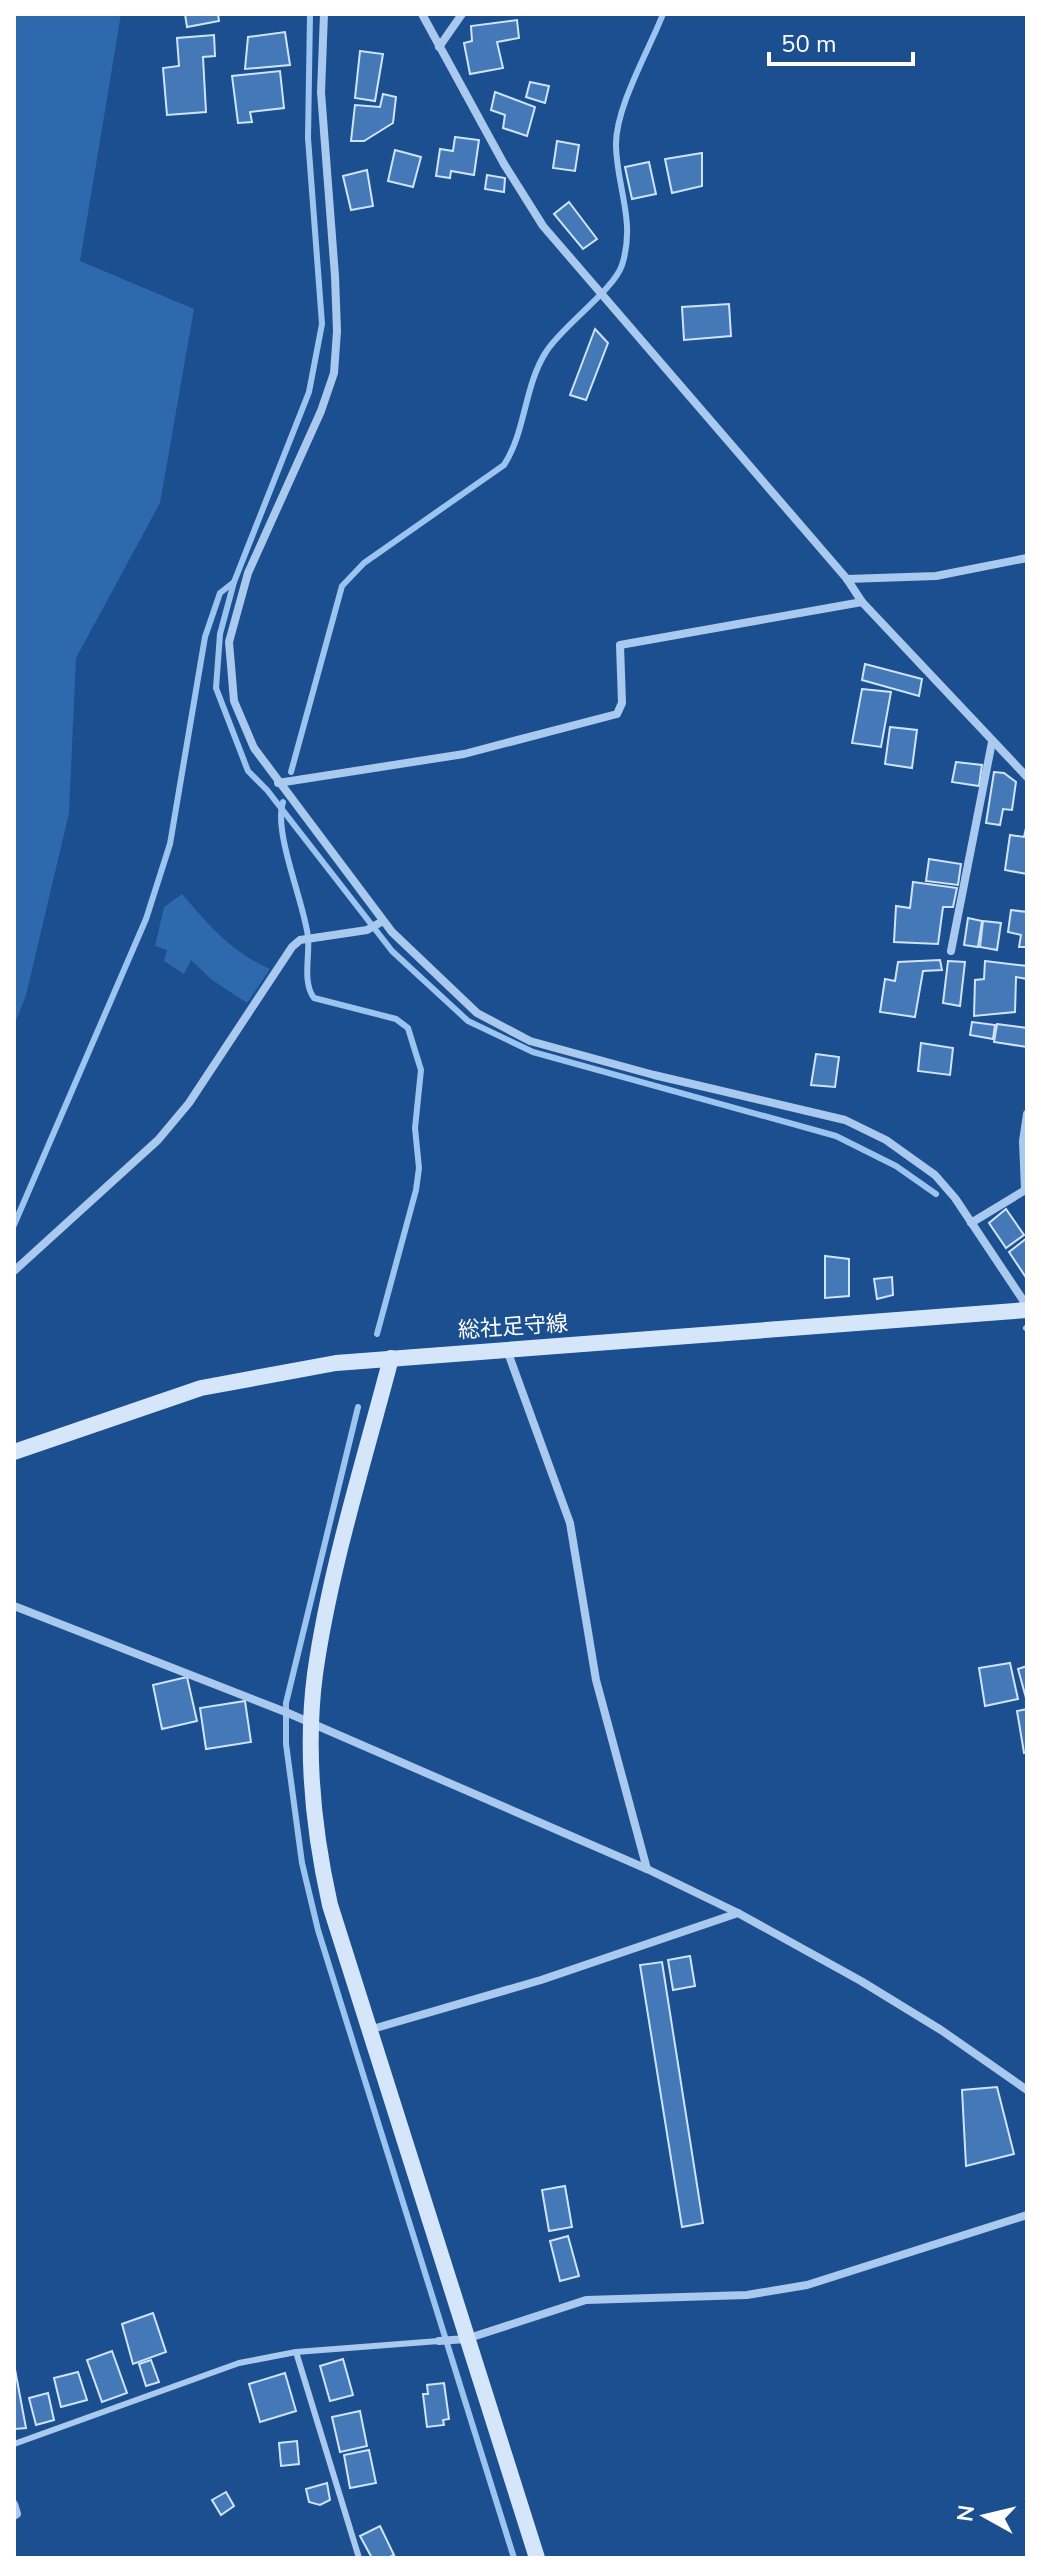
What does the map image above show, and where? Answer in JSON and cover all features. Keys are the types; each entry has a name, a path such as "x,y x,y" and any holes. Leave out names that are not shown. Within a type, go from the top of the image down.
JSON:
{"street":[{"path":"324,14 321,92 336,303 334,373 321,411 248,573 229,642 234,701 254,748 380,922 477,1013 530,1041 654,1075 845,1120 886,1140 935,1175 1027,1308"},
{"path":"422,14 504,164 543,226 847,579 862,602 1027,777"},
{"path":"439,47 462,14"},
{"path":"847,579 936,576 1027,558"},
{"path":"278,783 464,754 617,714 622,703 620,645 862,602"},
{"path":"951,951 992,742"},
{"path":"14,1271 158,1140 189,1103 300,940 367,930 380,922"},
{"path":"971,1223 1026,1189 1023,1141 1027,1114"},
{"name":"総社足守線","path":"14,1452 201,1388 273,1372 391,1358 1027,1308"},
{"path":"507,1349 570,1523 596,1680 647,1869"},
{"path":"391,1358 323,1627 311,1724 310,1766 320,1861 459,2340 537,2558"},
{"path":"14,1606 288,1713 647,1869 738,1913 901,2005 1027,2090"},
{"path":"368,2030 541,1980 738,1913"},
{"path":"439,2341 459,2340 586,2300 747,2295 807,2285 1027,2215"},
{"path":"14,2504 17,2514 14,2516"}],"lane":[{"path":"14,2444 239,2363 296,2352 439,2341"},
{"path":"296,2352 359,2558"}],"shaded area":[{"path":"14,14 121,14 80,261 194,309 160,503 76,658 69,813 26,995 14,1026"},
{"path":"182,894 232,946 270,969 247,1003 212,980 191,960 184,974 164,961 167,950 155,946 164,907"}],"building":[{"path":"185,14 218,14 219,21 187,27"},
{"path":"517,20 519,38 497,42 503,68 470,74 464,43 472,41 471,26"},
{"path":"285,32 290,65 245,69 248,37"},
{"path":"214,35 215,56 203,57 206,112 167,115 163,68 179,66 177,38"},
{"path":"360,51 383,54 375,101 355,98"},
{"path":"280,71 284,108 250,112 252,122 238,123 232,76"},
{"path":"530,82 549,86 545,103 526,97"},
{"path":"495,92 535,107 527,136 503,128 505,115 491,110"},
{"path":"383,94 396,97 393,123 364,141 351,141 355,105 380,107"},
{"path":"455,137 479,140 474,175 451,171 450,178 436,176 440,149 453,151"},
{"path":"557,141 579,145 575,171 553,168"},
{"path":"395,150 421,157 413,187 388,181"},
{"path":"702,153 702,186 672,193 665,159"},
{"path":"649,162 656,194 632,199 625,167"},
{"path":"367,170 373,206 351,210 343,176"},
{"path":"487,175 505,178 504,192 485,189"},
{"path":"569,202 597,239 583,249 554,214"},
{"path":"729,304 731,336 684,340 682,307"},
{"path":"595,329 608,343 586,400 570,395"},
{"path":"865,664 922,679 919,696 862,680"},
{"path":"862,689 891,692 881,747 852,743"},
{"path":"890,727 917,730 912,768 885,764"},
{"path":"956,762 982,765 979,786 952,782"},
{"path":"994,772 1004,773 1016,782 1012,810 1003,809 1000,825 986,823"},
{"path":"1026,828 1027,874 1005,870 1010,835 1024,837"},
{"path":"929,859 961,864 958,885 926,881"},
{"path":"913,882 957,888 953,907 943,907 938,944 894,942 896,906 910,908"},
{"path":"1011,910 1027,912 1027,947 1019,947 1021,935 1008,932"},
{"path":"968,918 982,921 978,947 964,945"},
{"path":"983,921 1001,923 997,950 980,947"},
{"path":"940,960 942,970 923,971 915,1017 880,1012 885,979 895,981 898,962"},
{"path":"948,961 965,962 960,1006 943,1003"},
{"path":"985,961 1027,966 1027,979 1016,977 1015,1012 974,1016 975,980 984,979"},
{"path":"972,1022 995,1025 993,1039 970,1035"},
{"path":"997,1024 1027,1028 1027,1047 994,1042"},
{"path":"921,1043 953,1048 950,1075 918,1071"},
{"path":"816,1054 839,1057 835,1087 811,1085"},
{"path":"1006,1209 1024,1235 1006,1248 989,1223"},
{"path":"1027,1238 1027,1279 1009,1252"},
{"path":"825,1256 849,1259 849,1296 825,1298"},
{"path":"892,1277 893,1295 877,1299 874,1279"},
{"path":"1010,1663 1018,1699 985,1706 979,1668"},
{"path":"1027,1666 1027,1698 1026,1698 1018,1669"},
{"path":"187,1677 197,1721 162,1729 153,1685"},
{"path":"245,1701 251,1742 206,1749 200,1708"},
{"path":"1027,1709 1027,1752 1024,1753 1017,1711"},
{"path":"690,1956 695,1986 673,1990 668,1960"},
{"path":"662,1962 703,2223 682,2227 640,1965"},
{"path":"997,2087 1014,2154 966,2166 962,2090"},
{"path":"565,2186 572,2227 549,2231 542,2190"},
{"path":"568,2236 579,2276 560,2281 550,2241"},
{"path":"153,2313 166,2352 133,2364 122,2324"},
{"path":"112,2351 127,2393 102,2402 87,2360"},
{"path":"343,2359 353,2395 330,2401 320,2366"},
{"path":"151,2360 159,2382 146,2386 139,2364"},
{"path":"14,2364 26,2428 15,2429"},
{"path":"78,2372 87,2400 61,2407 54,2378"},
{"path":"285,2373 296,2411 260,2422 249,2384"},
{"path":"444,2383 449,2419 443,2420 444,2425 427,2427 423,2394 428,2394 427,2385"},
{"path":"48,2393 54,2420 36,2425 29,2398"},
{"path":"360,2411 367,2446 340,2452 332,2417"},
{"path":"297,2441 299,2464 281,2466 279,2443"},
{"path":"369,2450 376,2483 350,2488 344,2455"},
{"path":"327,2483 330,2500 320,2505 309,2502 306,2489"},
{"path":"226,2492 234,2506 221,2515 212,2500"},
{"path":"380,2526 394,2555 372,2558 360,2536"}],"waterway":[{"path":"310,14 308,138 322,324 309,392 234,582 220,634 216,688 248,771 267,790 392,951 468,1021 533,1052 836,1136 896,1166 936,1194"},
{"path":"291,772 342,586 364,563 504,465 517,438 533,379 546,352 609,286 622,265 627,220 617,161 617,131 627,97 663,14"},
{"path":"14,1225 146,919 170,844 205,637 220,593 234,582"},
{"path":"283,802 281,815 285,849 308,937 307,977 310,992 314,998 396,1019 408,1028 421,1070 415,1128 419,1168 416,1190 377,1334"},
{"path":"358,1407 286,1703 286,1744 302,1863 318,1930 514,2558"}]}
